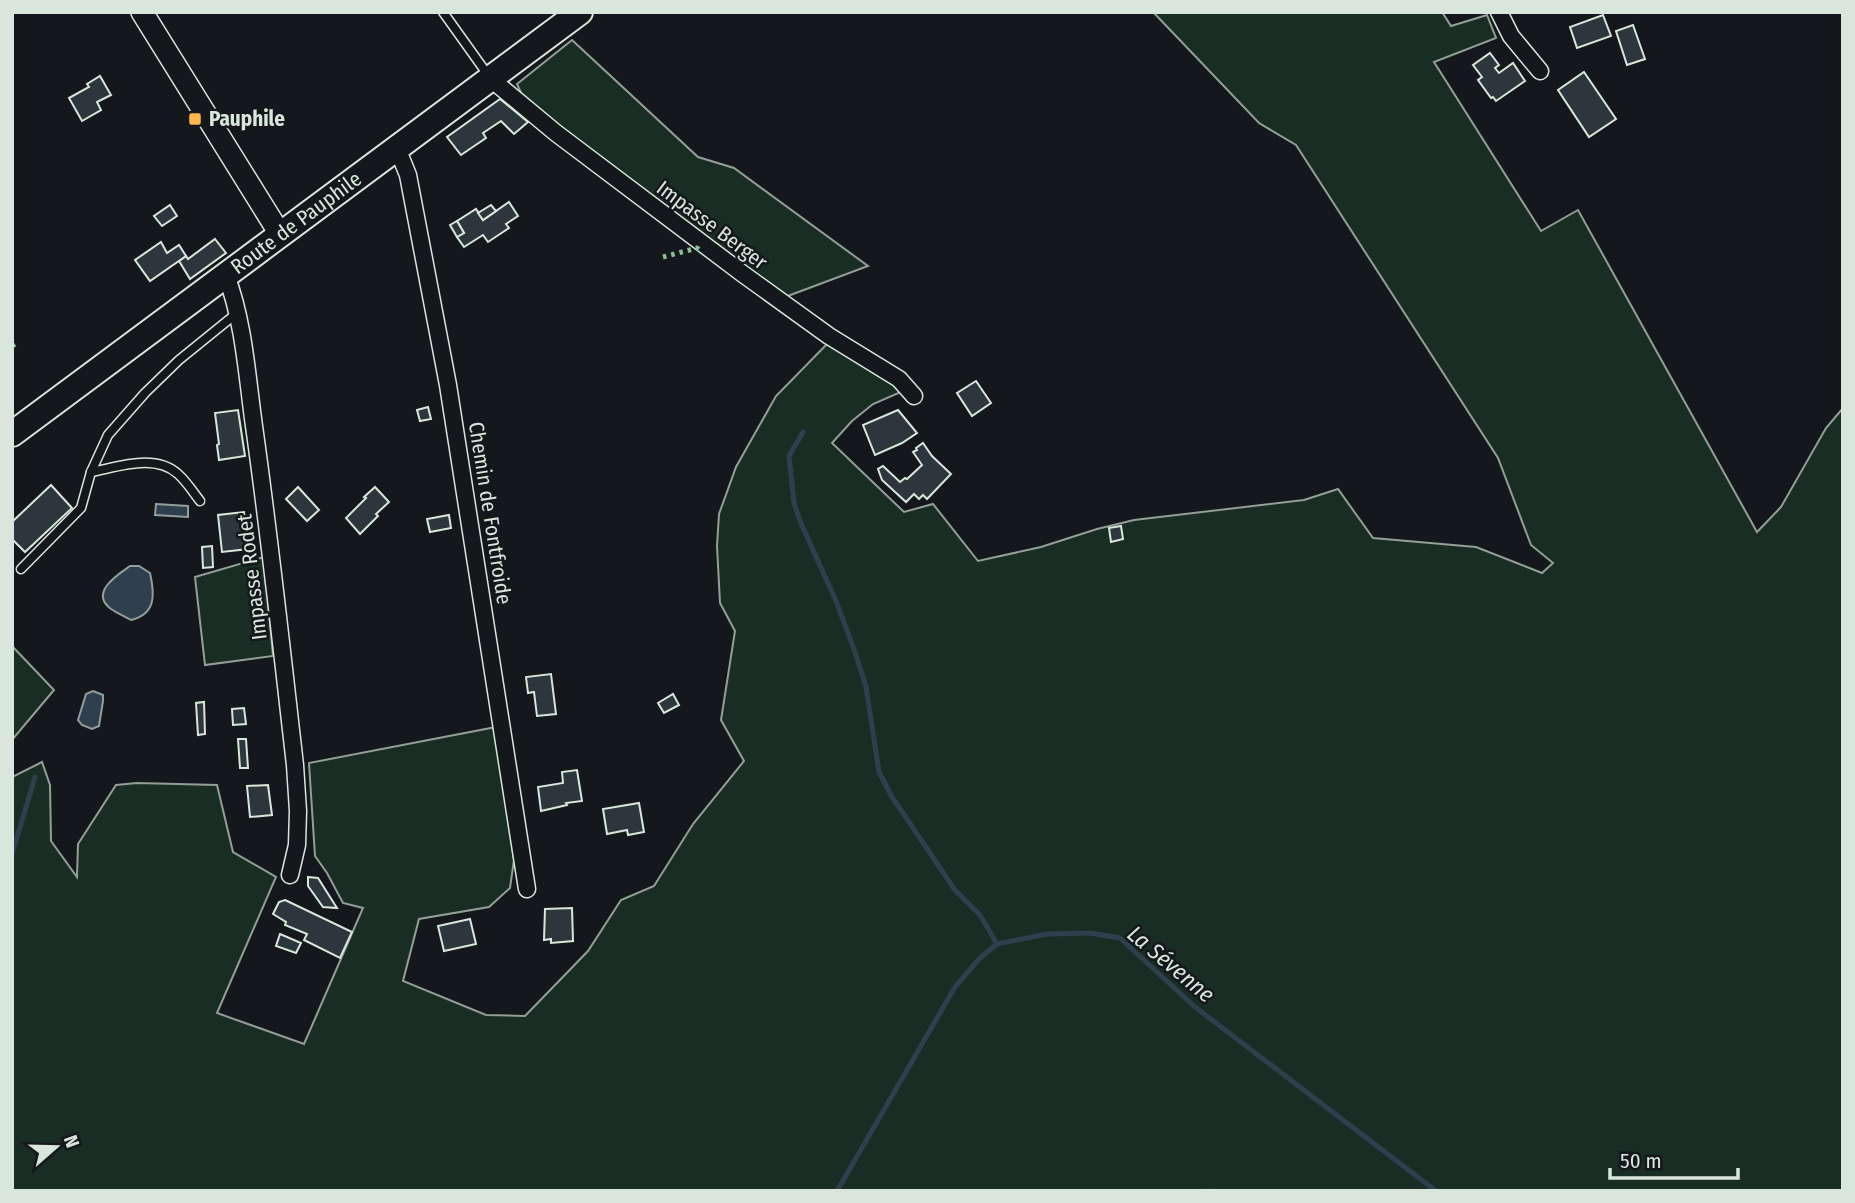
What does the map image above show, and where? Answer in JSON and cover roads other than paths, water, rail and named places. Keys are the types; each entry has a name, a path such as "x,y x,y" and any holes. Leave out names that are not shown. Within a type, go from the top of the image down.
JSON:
{"main road":[{"name":"Route de Pauphile","path":"12,433 580,12"}],"street":[{"path":"142,12 281,234"},
{"path":"1499,12 1510,36 1540,71"},
{"name":"Impasse Berger","path":"491,79 556,133 743,274 829,335 886,369 914,396"},
{"name":"Chemin de Fontfroide","path":"397,148 408,174 448,385 527,889"},
{"name":"Impasse Rodet","path":"226,275 237,313 259,460 295,765 297,845 290,875"}],"lane":[{"path":"443,12 491,79"},
{"path":"21,569 81,508 91,472 108,435 145,393 199,342 237,313"},
{"path":"91,472 136,463 159,464 180,475 200,501"}],"water":[{"path":"156,504 188,506 188,517 155,515"},
{"path":"130,566 139,566 150,573 153,589 149,608 131,620 111,609 103,597 107,585"},
{"path":"93,691 103,695 103,701 99,726 92,729 78,720 86,694"}],"waterway":[{"path":"803,432 789,456 794,503 855,652 866,687 879,772 892,797 955,890 980,915 997,944"},
{"path":"12,854 35,777"},
{"name":"La Sévenne","path":"837,1191 955,987 979,959 997,944 1047,934 1090,933 1120,938 1195,1007 1436,1191"},
{"path":"1203,1191 1216,1191"}],"place":[{"name":"Pauphile","path":"195,119"}]}
